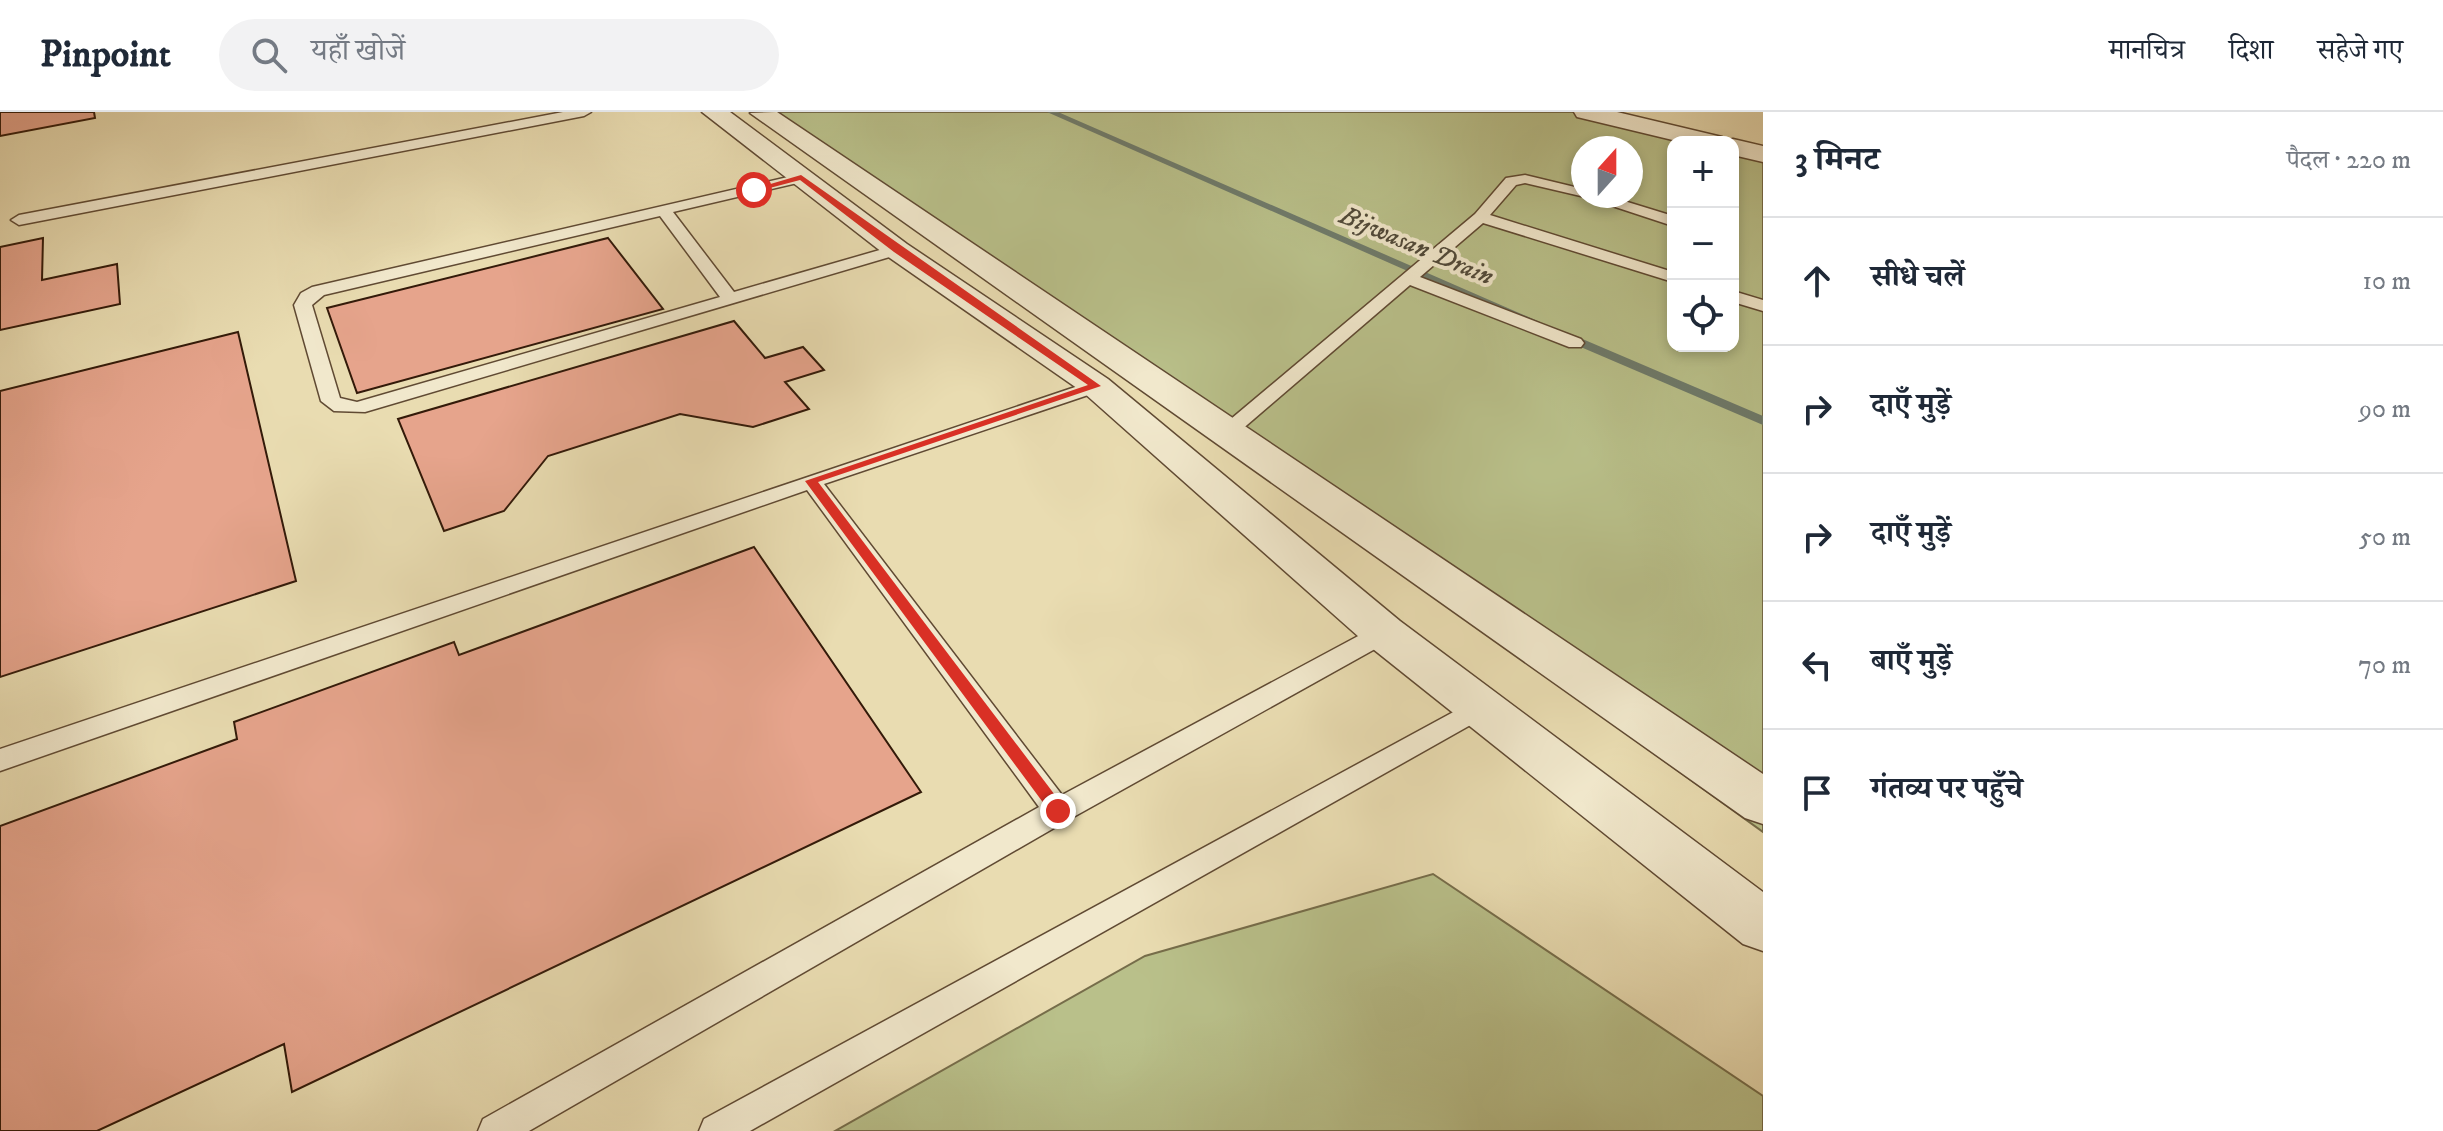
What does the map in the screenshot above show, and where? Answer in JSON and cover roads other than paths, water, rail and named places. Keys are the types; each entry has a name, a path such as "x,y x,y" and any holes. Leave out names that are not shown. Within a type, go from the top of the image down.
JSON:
{"street":[{"path":"714,112 897,250 1096,386 1384,633 1763,925"},
{"path":"760,112 1763,802"},
{"path":"1586,112 1688,136"},
{"path":"1739,148 1763,154"}],"lane":[{"path":"19,220 584,112"},
{"path":"801,178 318,291 307,297 303,305 331,401 341,407 358,408 897,250"},
{"path":"1226,433 1480,217 1511,181 1525,179 1571,190"},
{"path":"1631,208 1667,219"},
{"path":"665,212 731,300"},
{"path":"1480,217 1667,275"},
{"path":"1408,278 1575,343"},
{"path":"1739,298 1763,306"},
{"path":"0,760 1096,386"},
{"path":"811,481 1058,811"},
{"path":"495,1131 1058,811 1384,633"},
{"path":"716,1131 1481,707"}],"waterway":[{"name":"Bijwasan Drain","path":"1051,112 1534,322"},
{"name":"Bijwasan Drain","path":"1566,336 1763,421"}]}
